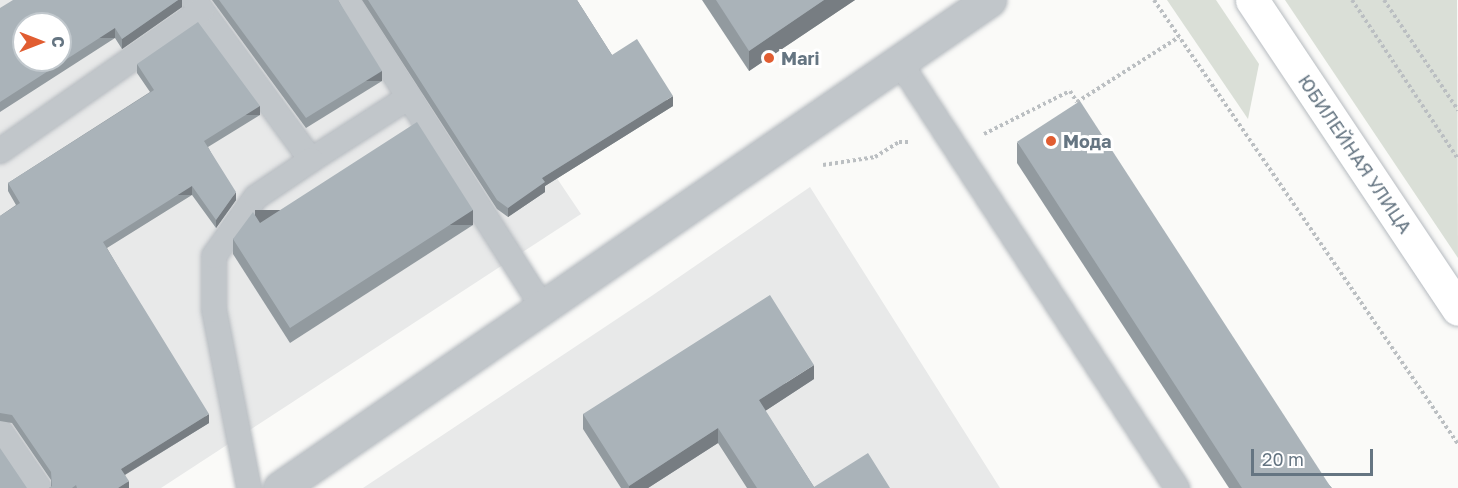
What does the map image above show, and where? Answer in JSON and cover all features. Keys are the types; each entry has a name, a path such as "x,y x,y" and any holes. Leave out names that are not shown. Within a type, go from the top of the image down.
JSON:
{"main road":[{"name":"ЮБИЛЕЙНАЯ УЛИЦА","path":"1252,0 1458,309"}],"street":[{"path":"280,488 544,309 989,0"}],"lane":[{"path":"347,0 544,309"},
{"path":"0,151 198,5 311,160"},
{"path":"899,61 1177,488"},
{"path":"249,488 214,310 214,256 256,197 410,97"},
{"path":"0,431 39,488"}],"path":[{"path":"1154,0 1458,444"},
{"path":"1352,0 1458,159"},
{"path":"1384,0 1458,110"},
{"path":"1030,114 1070,91 1077,102 1179,37"}],"shaded area":[{"path":"0,0 437,0 581,214 161,488 0,488"},
{"path":"1167,0 1216,0 1259,64 1248,119"},
{"path":"1285,0 1457,0 1458,258"},
{"path":"810,187 1000,488 363,488 653,295"}],"building":[{"path":"13,0 178,0 122,39 115,28 72,56 72,12 12,12 12,72 47,72 0,102 0,8"},
{"path":"219,0 338,0 382,71 306,118"},
{"path":"368,0 577,0 612,55 637,39 673,96 542,178 545,182 508,208 497,200"},
{"path":"716,0 824,0 749,51"},
{"path":"198,22 260,106 204,141 236,192 216,220 192,186 103,242 209,414 121,469 129,481 118,488 77,488 76,485 72,488 49,488 52,486 51,472 12,415 0,413 0,216 20,203 8,183 154,90 137,64"},
{"path":"1080,101 1331,488 1242,488 1017,142"},
{"path":"417,122 473,210 290,328 233,239 253,212 260,223"},
{"path":"770,295 814,365 759,400 814,487 868,453 890,488 757,488 718,428 629,486 583,414"},
{"path":"0,448 27,488 0,488"}],"place":[{"name":"Mari","path":"769,58"},
{"name":"Мода","path":"1051,141"}]}
